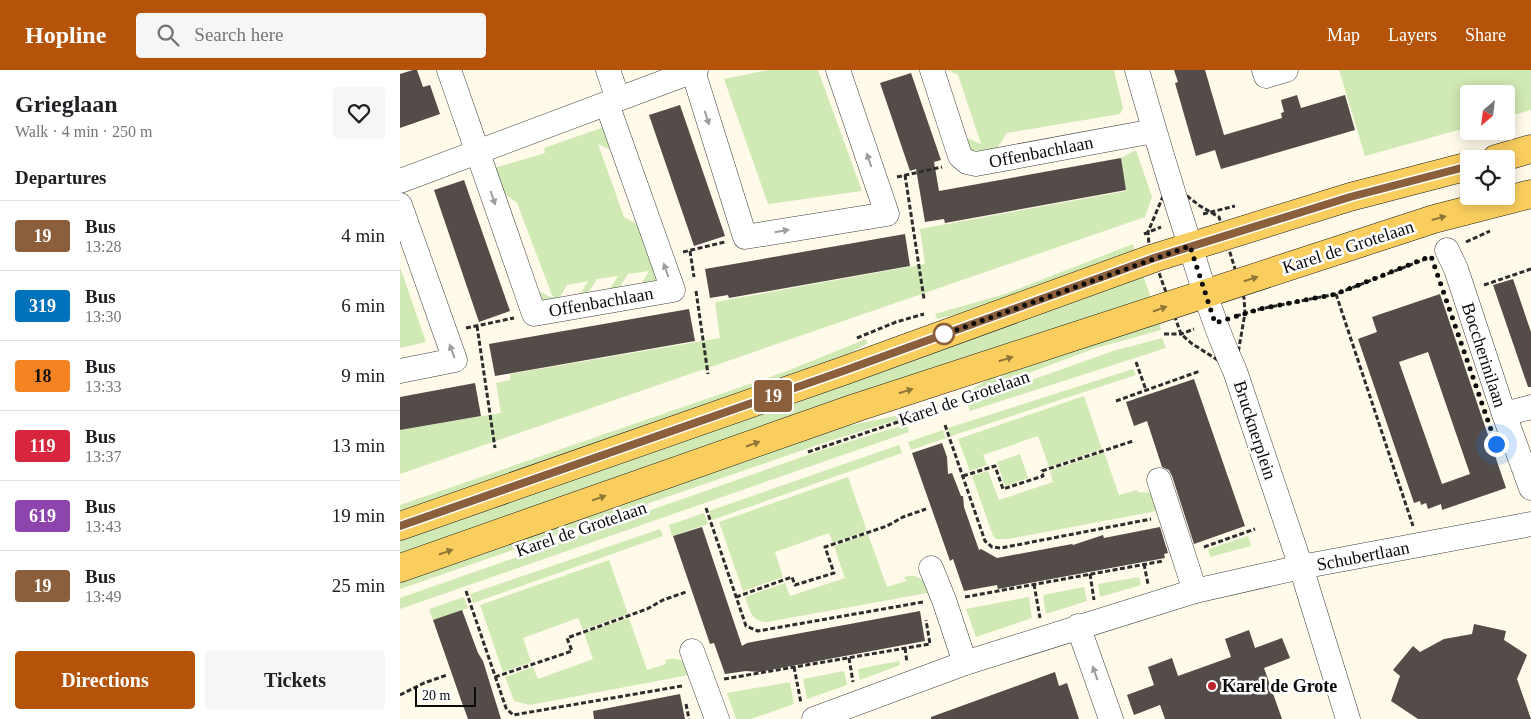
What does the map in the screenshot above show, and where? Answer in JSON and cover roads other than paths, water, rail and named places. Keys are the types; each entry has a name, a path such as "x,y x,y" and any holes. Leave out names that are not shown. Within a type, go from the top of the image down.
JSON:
{"main road":[{"path":"1515,154 1531,149"},
{"path":"400,526 846,370 1190,246 1350,197 1460,168"},
{"name":"Karel de Grotelaan","path":"400,568 855,408 1434,219 1531,194"}],"street":[{"name":"Offenbachlaan","path":"449,70 534,314 673,290 661,258 612,101 608,70"},
{"path":"400,180 694,70 746,237 886,214 838,70"},
{"name":"Offenbachlaan","path":"932,70 960,156 967,162 976,164 1154,131"},
{"name":"Brucknerplein","path":"1138,70 1154,131 1205,294 1215,323 1236,370 1301,567 1348,719"},
{"path":"1264,70 1266,76 1286,70"},
{"path":"400,205 455,360 400,371"},
{"name":"Boccherinilaan","path":"1446,250 1456,269 1504,414 1531,488"},
{"path":"1504,414 1531,407"},
{"path":"1159,480 1195,591"},
{"name":"Schubertlaan","path":"808,712 1078,626 1195,591 1301,567 1531,524"},
{"path":"931,568 965,663"},
{"path":"1078,626 1112,719"},
{"path":"692,651 718,719"}],"place":[{"name":"Karel de Grote","path":"1212,686"}]}
